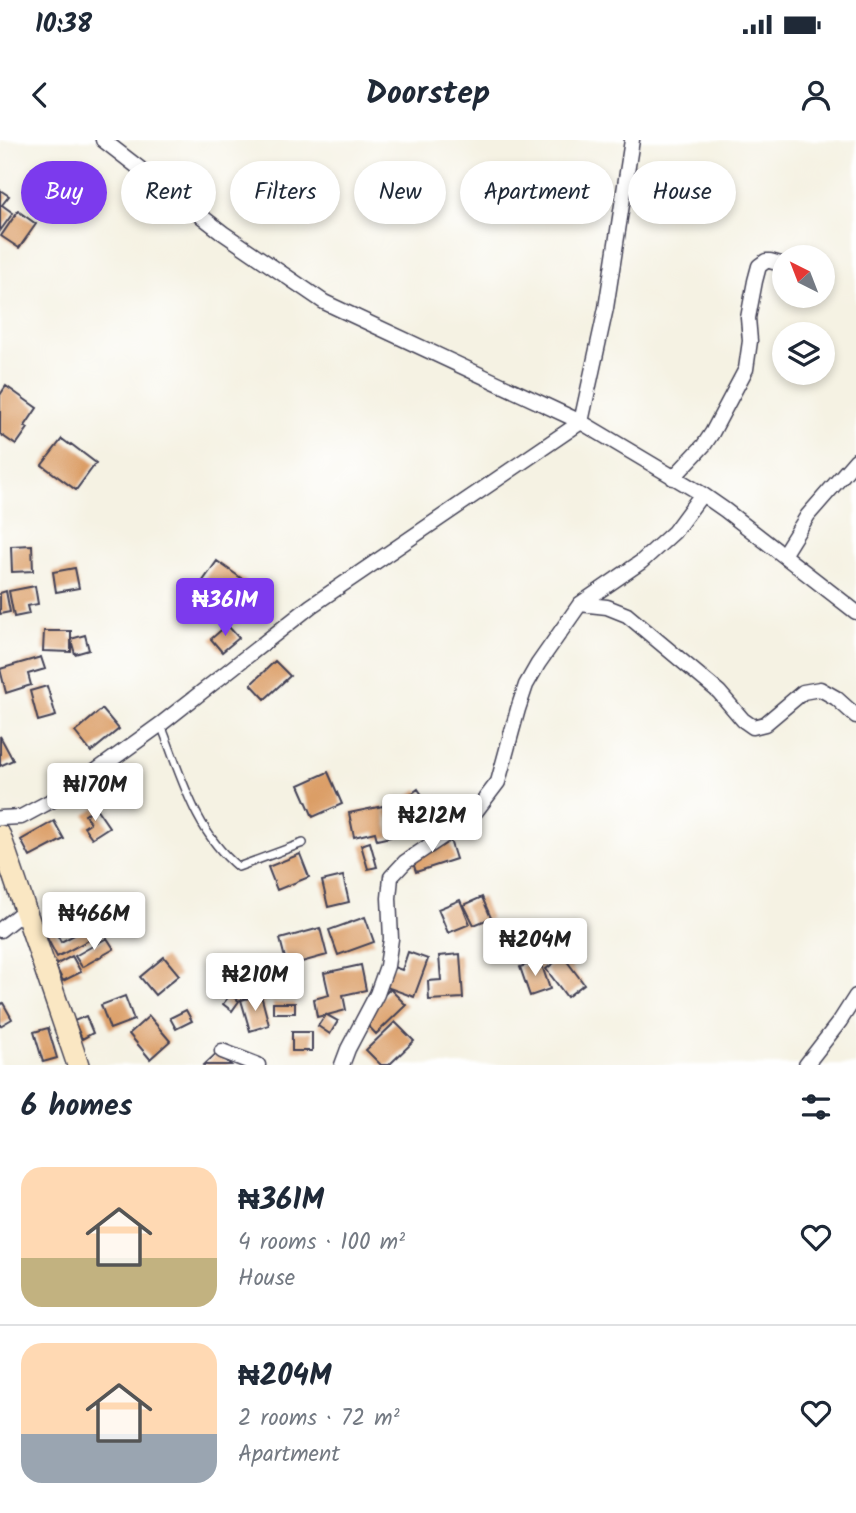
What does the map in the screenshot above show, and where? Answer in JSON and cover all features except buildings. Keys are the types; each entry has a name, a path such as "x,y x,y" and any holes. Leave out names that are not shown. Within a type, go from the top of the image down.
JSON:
{"street":[{"path":"103,140 223,233 324,302 580,422 702,494 856,612"},
{"path":"0,818 21,817 64,794 161,724 311,606 580,422 606,308 632,140"},
{"path":"673,478 704,445 746,369 750,341 748,318 755,281 760,266 766,261 772,262"},
{"path":"783,555 808,515 856,460"},
{"path":"342,1065 377,994 387,966 391,939 391,877 405,862 475,811 498,782 526,685 580,604 641,562 674,532 702,494"},
{"path":"580,604 607,607 627,615 719,692 743,720 753,727 765,724 803,692 820,689 836,698 856,716"},
{"path":"0,836 78,1065"},
{"path":"0,930 25,910"},
{"path":"806,1065 856,996"},
{"path":"222,1051 258,1065"}],"lane":[{"path":"161,724 194,809 211,838 238,867 303,843"}]}
